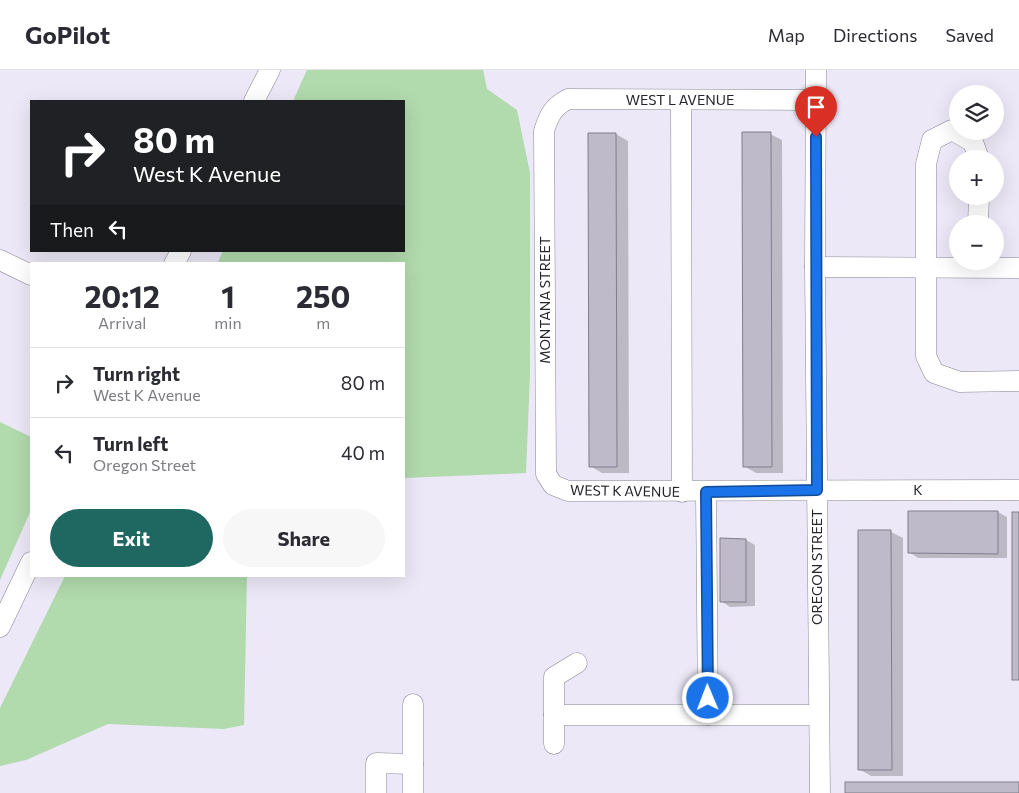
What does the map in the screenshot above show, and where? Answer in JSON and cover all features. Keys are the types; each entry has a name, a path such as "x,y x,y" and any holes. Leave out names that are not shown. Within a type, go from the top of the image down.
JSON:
{"street":[{"path":"255,100 270,70"},
{"name":"OREGON STREET","path":"816,70 815,267 820,793"},
{"name":"WEST L AVENUE","path":"549,114 558,104 568,99 817,100"},
{"path":"681,100 682,492"},
{"name":"MONTANA STREET","path":"549,114 544,131 546,474 553,485"},
{"path":"976,150 973,142 952,130 932,140 926,164 926,356 934,373 960,382 1019,381"},
{"path":"0,260 30,275"},
{"path":"815,267 949,267"},
{"path":"1004,267 1019,268"},
{"name":"WEST K AVENUE","path":"553,485 568,492 817,490"},
{"name":"K","path":"817,490 1019,490"},
{"path":"706,492 708,715"},
{"path":"0,627 30,564"},
{"path":"554,744 554,677 577,663"},
{"path":"413,704 413,793"},
{"path":"554,715 818,715"},
{"path":"376,793 376,763 413,764"}],"green space":[{"path":"307,70 483,70 487,89 517,110 530,173 530,375 526,473 405,478 405,262 218,262 223,252 405,252 405,100 293,100"},
{"path":"0,422 30,437 30,512 0,580"},
{"path":"65,577 247,577 244,725 224,729 108,724 26,760 0,766 0,708"}],"building":[{"path":"742,132 771,132 772,467 743,467"},
{"path":"588,133 616,133 617,467 589,467"},
{"path":"908,511 998,511 998,554 908,553"},
{"path":"1012,512 1019,512 1019,680 1012,680"},
{"path":"858,530 891,530 892,770 858,770"},
{"path":"720,538 746,539 746,602 720,602"},
{"path":"845,782 1019,782 1019,793 845,793"}],"route":[{"path":"708,698 706,492 817,490 816,137"}]}
